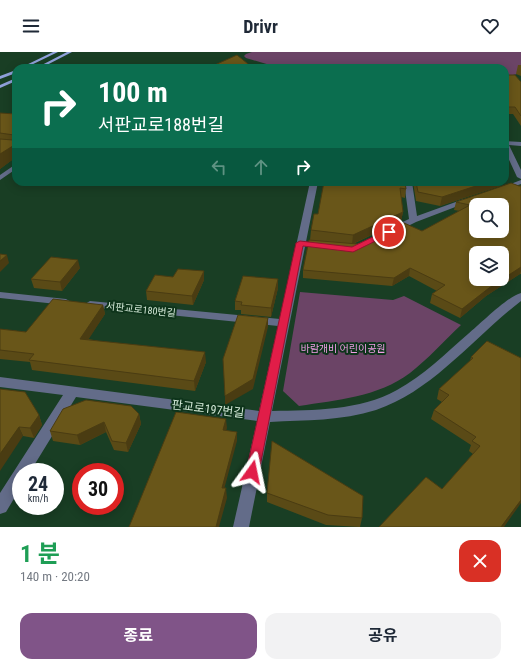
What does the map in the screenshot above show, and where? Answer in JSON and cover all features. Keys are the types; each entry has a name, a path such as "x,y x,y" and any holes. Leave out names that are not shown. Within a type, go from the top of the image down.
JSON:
{"main road":[{"path":"30,64 56,52"},
{"path":"46,64 70,52"},
{"path":"0,78 12,73"},
{"path":"0,87 12,81"}],"street":[{"path":"509,144 521,144"},
{"path":"509,153 521,177"},
{"path":"509,162 513,162"},
{"path":"0,178 12,169"},
{"path":"494,191 521,182"},
{"path":"241,527 283,324 304,243 313,186"},
{"path":"409,186 413,220"},
{"path":"386,233 413,220 469,200"},
{"name":"서판교로180번길","path":"0,295 283,324"},
{"name":"판교로197번길","path":"0,382 264,417 334,414 373,406 400,394 420,381 521,296"},
{"path":"28,463 72,392"},
{"path":"0,508 12,489"}],"green space":[{"path":"252,52 521,52 521,73 509,76 509,64 266,64 246,58 244,56"},
{"name":"바람개비 어린이공원","path":"300,292 393,300 404,296 461,325 423,362 398,381 357,396 299,406 283,391"}],"building":[{"path":"237,55 248,64 217,64"},
{"path":"509,75 515,75 521,82 521,116 515,107 509,107"},
{"path":"0,113 12,114 12,135 0,133"},
{"path":"0,139 12,140 12,146 0,154"},
{"path":"511,183 521,186 521,267 509,275 509,246 469,246 469,286 492,286 462,309 432,294 445,285 410,268 394,278 303,270 309,240 358,244 404,223 422,231 469,206 469,238 509,238 509,198 469,198 469,205 456,202 502,186 509,186 509,184"},
{"path":"323,186 406,186 406,189 400,188 403,212 353,235 311,230 314,214 318,214"},
{"path":"417,186 476,186 442,197 418,192"},
{"path":"0,254 7,255 0,261"},
{"path":"51,257 78,260 60,282 31,279"},
{"path":"178,269 204,271 192,296 146,291 155,275 173,277"},
{"path":"243,276 278,279 271,308 241,305 242,302 235,301"},
{"path":"53,299 103,305 80,339 205,352 194,381 29,360 34,354 0,350 0,329 26,332"},
{"path":"238,315 268,318 253,379 225,396 223,359"},
{"path":"487,341 521,358 521,500 501,527 379,527 426,477 442,489 480,446 472,441 476,437 434,410 449,395 439,389 473,358 471,357"},
{"path":"0,389 25,392 39,415 30,428 19,427 0,454"},
{"path":"86,400 131,406 139,414 126,443 112,441 104,422 77,435 50,431 63,409"},
{"path":"176,412 226,419 223,430 237,432 222,488 226,488 216,527 129,527"},
{"path":"272,441 363,496 362,518 328,515 267,493"}],"route":[{"path":"252,472 300,243 353,249 389,232"}]}
